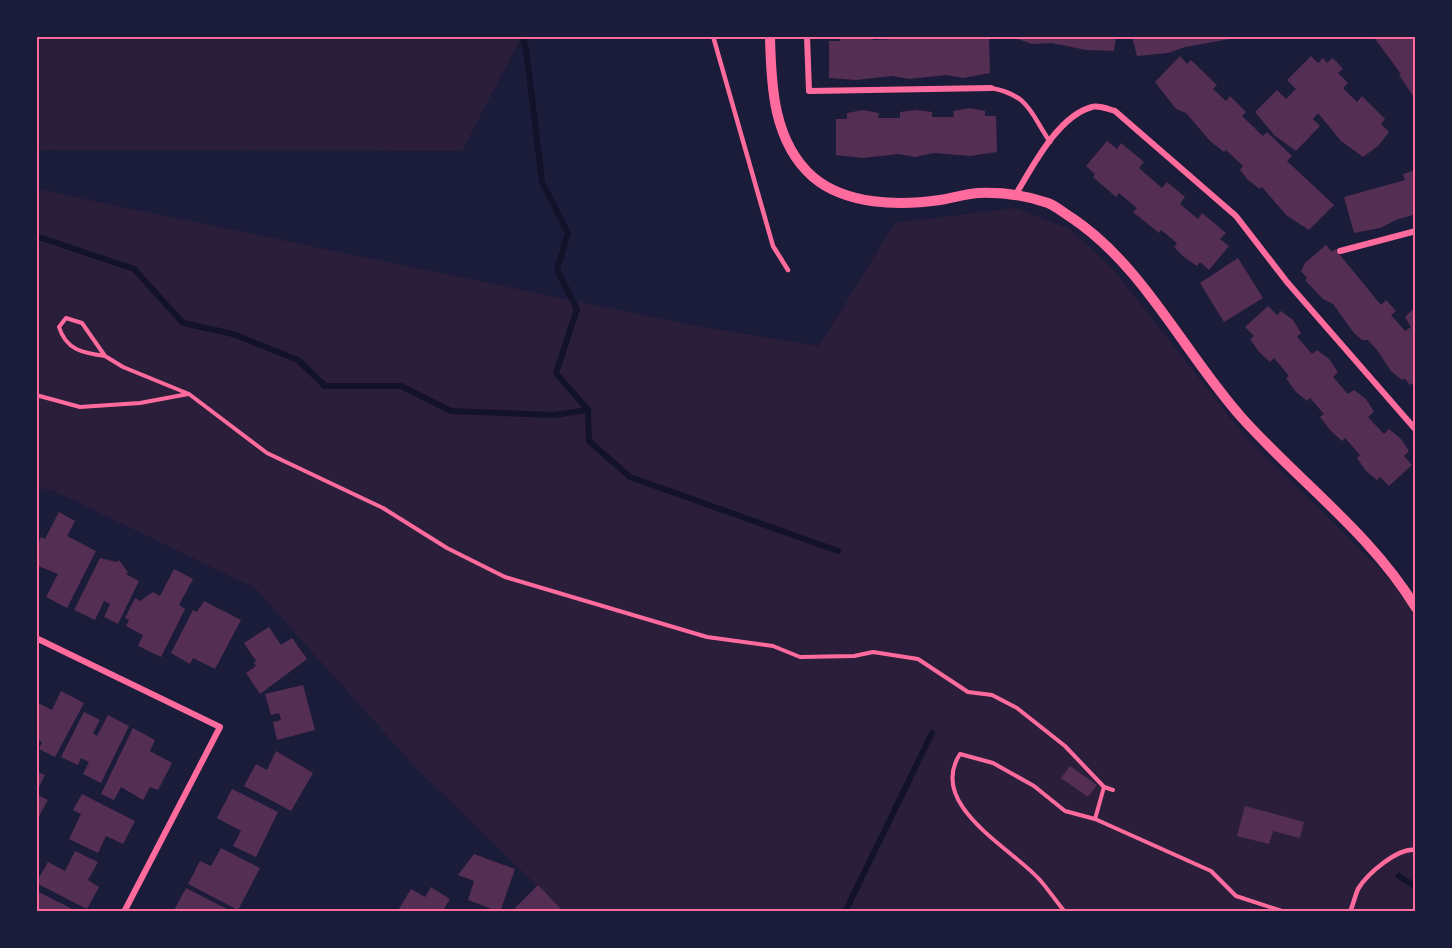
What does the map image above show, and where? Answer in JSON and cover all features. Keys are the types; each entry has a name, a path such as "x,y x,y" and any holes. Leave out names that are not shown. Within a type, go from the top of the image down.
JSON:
{"street":[{"path":"770,36 774,102 783,134 796,158 814,178 843,194 907,204 976,193 1016,194 1050,204 1085,227 1114,253 1242,418 1378,556 1416,608"},
{"path":"807,36 809,92 991,88"},
{"path":"1016,194 1050,142 1074,114 1094,106 1114,111 1236,216 1287,282 1416,430"},
{"path":"1340,251 1416,231"},
{"path":"36,638 220,727 124,912"}],"lane":[{"path":"713,36 773,246 788,270"},
{"path":"991,88 1013,92 1023,101 1050,142"},
{"path":"1350,912 1359,888 1378,866 1409,849 1416,850"}],"path":[{"path":"105,356 82,322 66,318 59,327 63,338 74,349 105,356 123,367 189,394 267,453 383,508 447,548 505,577 707,637 773,646 800,657 854,656 873,652 918,659 968,692 992,696 1017,708 1065,746 1104,787 1113,790"},
{"path":"36,394 80,407 140,403 189,394"},
{"path":"1065,912 1039,878 969,816 953,792 952,767 960,754 993,763 1034,786 1065,811 1095,819 1211,871 1236,896 1285,912"},
{"path":"1095,819 1104,787"}],"shaded area":[{"path":"36,36 522,36 462,151 36,150"},
{"path":"36,189 691,325 819,346 895,223 1016,208 1070,229 1113,269 1243,434 1381,570 1409,604 1416,625 1416,912 564,912 416,768 255,588 52,490 36,488"}],"building":[{"path":"840,36 872,36 873,40 894,39 894,36 989,36 990,73 963,78 946,75 909,79 892,76 856,80 829,78 829,41 840,41"},
{"path":"1009,36 1116,36 1114,51 1086,50 1052,43 1032,44"},
{"path":"1132,36 1241,37 1185,47 1168,53 1137,56"},
{"path":"1373,36 1416,36 1416,100 1399,75 1401,74"},
{"path":"1180,56 1187,64 1191,60 1217,85 1213,89 1226,101 1230,96 1246,112 1242,116 1263,136 1267,132 1292,156 1287,161 1334,205 1309,230 1286,215 1262,187 1260,189 1248,180 1240,170 1243,166 1226,150 1224,152 1210,141 1186,113 1176,109 1155,82"},
{"path":"1311,56 1318,63 1323,58 1327,63 1332,58 1337,62 1343,69 1338,73 1348,83 1343,88 1357,102 1362,96 1385,119 1381,124 1389,132 1378,146 1363,157 1341,141 1318,113 1313,119 1320,126 1296,151 1274,135 1255,112 1277,90 1286,99 1296,89 1287,80"},
{"path":"970,108 985,111 985,116 996,116 997,152 970,156 934,153 915,157 899,154 862,158 836,155 836,119 847,119 847,113 863,110 879,113 878,118 900,118 900,112 916,110 932,112 932,117 954,117 953,111"},
{"path":"1107,141 1117,149 1121,143 1144,162 1139,168 1162,188 1167,182 1185,197 1180,204 1198,219 1202,213 1226,233 1220,239 1229,246 1209,270 1200,262 1197,266 1184,257 1174,247 1177,243 1161,230 1159,233 1133,212 1137,208 1119,193 1116,197 1093,177 1095,174 1086,166"},
{"path":"1416,170 1416,214 1380,228 1354,233 1344,197 1405,180 1403,174"},
{"path":"1326,245 1332,252 1335,249 1381,305 1386,300 1396,311 1391,315 1405,331 1411,327 1405,317 1416,306 1416,382 1410,385 1404,378 1402,380 1391,371 1368,340 1362,340 1354,333 1333,304 1323,299 1305,280 1307,278 1301,271 1305,263"},
{"path":"1238,258 1263,298 1224,322 1200,283"},
{"path":"1268,306 1277,315 1281,311 1293,320 1301,333 1297,337 1312,354 1317,350 1329,359 1338,372 1333,377 1348,394 1354,390 1366,399 1374,412 1368,417 1384,434 1389,429 1401,439 1409,451 1404,456 1412,465 1389,486 1380,477 1377,480 1366,471 1357,458 1360,455 1345,438 1342,441 1331,431 1320,417 1324,414 1310,398 1307,401 1295,391 1286,378 1289,376 1274,358 1270,362 1250,339 1254,336 1245,327"},
{"path":"59,512 75,521 67,536 96,551 67,608 46,597 58,574 36,565 36,547 41,537 45,539"},
{"path":"100,558 117,562 119,560 128,572 126,574 139,581 118,624 104,617 110,604 104,601 95,620 74,610"},
{"path":"174,569 193,579 179,605 185,609 161,657 138,646 143,635 126,626 129,620 125,618 135,598 140,601 153,592 160,596"},
{"path":"204,601 241,620 215,669 193,658 190,664 171,653 193,610 197,612"},
{"path":"269,627 281,645 292,638 307,659 260,694 246,673 256,666 254,663 256,661 244,643"},
{"path":"303,685 315,730 277,740 273,722 281,720 279,713 271,715 265,694"},
{"path":"61,691 84,703 55,757 39,749 42,742 36,739 36,702 52,710"},
{"path":"84,712 100,720 93,733 97,736 108,715 129,726 101,783 83,774 89,762 81,758 78,765 61,757"},
{"path":"133,728 155,740 150,751 172,763 158,790 150,787 143,800 121,787 114,800 101,794"},
{"path":"276,751 313,773 291,811 244,786 256,764 267,770"},
{"path":"1070,766 1097,785 1088,797 1061,778"},
{"path":"36,771 45,775 36,793"},
{"path":"232,789 278,812 256,857 233,846 241,831 217,818"},
{"path":"36,794 48,800 36,822"},
{"path":"82,794 135,821 123,844 106,836 98,853 69,839 81,814 73,810"},
{"path":"1245,806 1304,822 1300,838 1273,831 1269,844 1237,836"},
{"path":"221,848 260,868 238,910 188,884 200,861 211,866"},
{"path":"75,851 98,862 88,880 99,887 87,909 36,883 48,862 65,871"},
{"path":"474,854 515,869 500,912 468,900 474,881 458,875"},
{"path":"538,885 562,910 560,912 511,912"},
{"path":"431,887 450,899 442,912 397,912 411,889 425,897"},
{"path":"186,888 233,912 173,912"},
{"path":"37,891 78,912 36,912"}],"waterway":[{"path":"522,36 526,48 542,182 568,233 557,270 577,309 556,373 588,410"},
{"path":"36,236 134,269 183,323 233,334 298,360 325,386 401,386 451,411 554,415 588,410"},
{"path":"588,410 589,441 630,477 838,551"},
{"path":"845,912 932,733"},
{"path":"1399,876 1416,887"}]}
